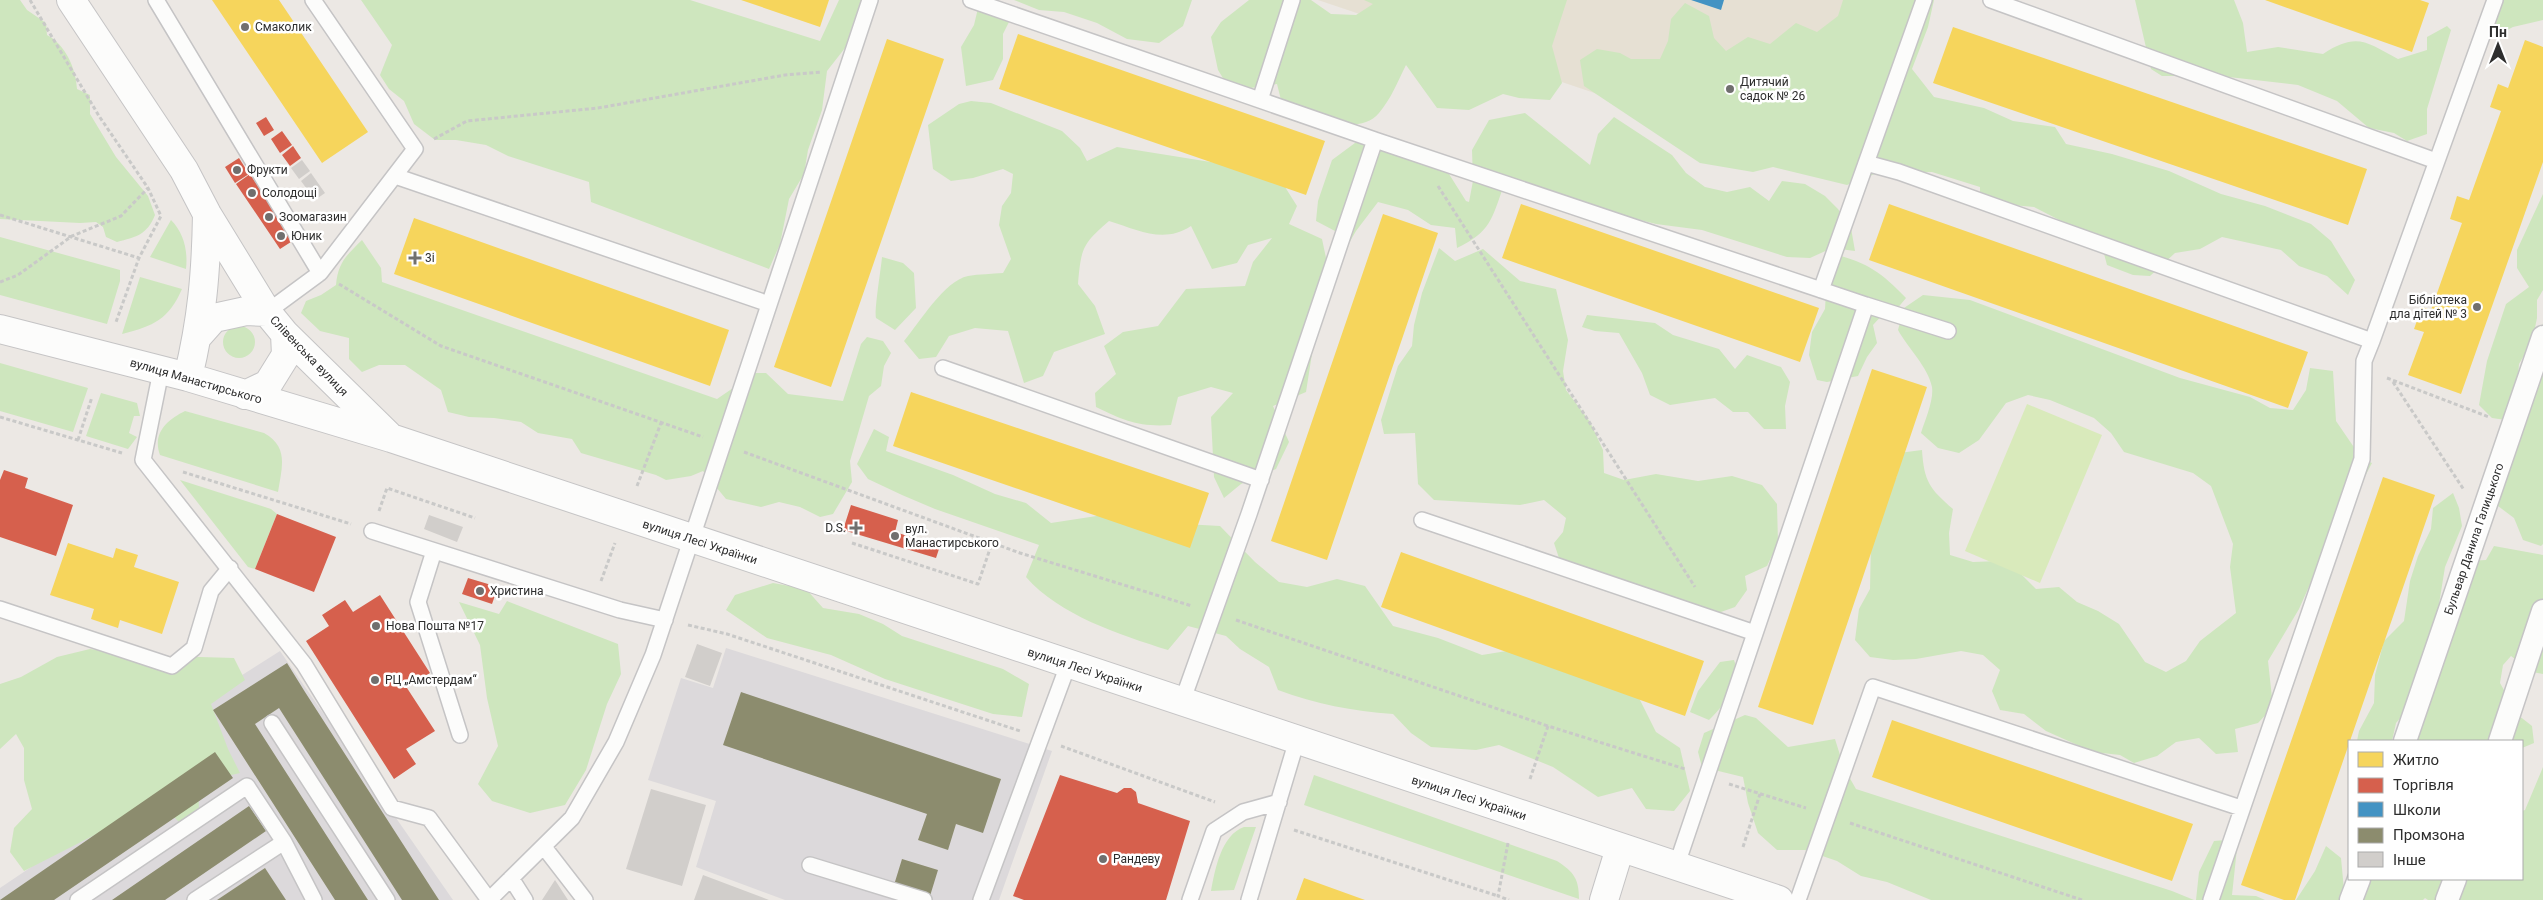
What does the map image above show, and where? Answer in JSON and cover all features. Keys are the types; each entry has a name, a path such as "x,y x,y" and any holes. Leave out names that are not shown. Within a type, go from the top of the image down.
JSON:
{"main road":[{"name":"Слівенська вулиця","path":"71,0 184,170 207,214 267,312 285,334 391,438"},
{"name":"Слівенська вулиця","path":"188,377 198,336 206,280 207,214"},
{"path":"198,336 214,318 246,311 267,312"},
{"name":"вулиця Манастирського","path":"0,329 188,377 391,438"},
{"path":"245,395 268,384 286,355 285,334"},
{"name":"вулиця Лесі Українки","path":"391,438 1068,665 1779,900"},
{"path":"1604,900 1620,848"}],"street":[{"name":"Бульвар Данила Галицького","path":"2405,740 2543,337"},
{"path":"2500,740 2543,611"},
{"path":"2351,900 2359,880"},
{"path":"2448,900 2454,880"}],"lane":[{"path":"156,0 320,273"},
{"path":"267,312 320,273 415,149 313,0"},
{"path":"161,371 143,460 304,664 392,808 429,818 489,900 572,818 616,742 653,655 693,540 845,70 870,0"},
{"path":"971,0 1375,140 1948,331"},
{"path":"1260,100 1292,0"},
{"path":"1821,290 1924,0"},
{"path":"1991,0 2436,161"},
{"path":"2211,900 2362,459 2364,361 2496,0"},
{"path":"1182,702 1260,480 1375,140"},
{"path":"1866,163 1908,175 2372,341"},
{"path":"395,176 769,304"},
{"path":"1676,867 1866,305"},
{"path":"943,368 1260,480"},
{"path":"1422,520 1755,633"},
{"path":"372,531 593,602 665,620"},
{"path":"434,551 418,602 460,735"},
{"path":"0,609 172,666 194,648 211,591 230,568"},
{"path":"981,900 1068,665"},
{"path":"1798,900 1873,687 2241,808"},
{"path":"272,722 387,900"},
{"path":"1249,900 1298,740"},
{"path":"78,900 247,786 284,842 314,900"},
{"path":"1190,900 1214,831 1243,812 1279,802"},
{"path":"195,900 284,842"},
{"path":"544,847 585,900"},
{"path":"810,865 924,900"},
{"path":"511,878 525,900"}],"path":[{"path":"30,0 99,116 148,188 161,216 138,258 116,322"},
{"path":"415,149 467,121 598,108 785,75 845,70"},
{"path":"1418,154 1715,619"},
{"path":"0,282 18,275 72,236 121,216 148,188"},
{"path":"0,214 138,258"},
{"path":"320,273 441,346 723,444 992,543 1214,613 1548,726"},
{"path":"2364,361 2393,382 2513,426"},
{"path":"2393,382 2482,517"},
{"path":"78,440 92,397"},
{"path":"0,417 372,531 387,488 475,518"},
{"path":"637,486 661,423"},
{"path":"593,602 615,542"},
{"path":"852,543 978,584 992,543"},
{"path":"665,620 727,634 1006,726"},
{"path":"1743,847 1760,794"},
{"path":"1508,843 1498,896 1509,900"},
{"path":"1930,849 2082,900"}],"shaded area":[{"name":"Дитячий садок № 26","path":"1318,0 1907,0 1847,178"},
{"path":"726,648 1052,751 999,900 785,900 696,867 716,801 648,780 681,678 713,688"},
{"path":"280,651 453,900 0,900 0,888 220,740 198,703"}],"green space":[{"path":"0,0 20,0 27,10 46,23 47,35 54,39 65,51 75,74 77,89 90,95 90,114 116,157 148,196 155,215 152,222 140,234 117,242 106,237 103,227 96,222 0,219"},
{"path":"361,0 690,0 820,41 839,0 861,0 845,48 827,71 822,110 808,150 804,174 789,199 780,244 769,269 591,202 589,182 508,156 486,145 456,140 435,140 414,124 404,101 389,89 380,75 392,45"},
{"path":"980,0 997,0 1016,8 1003,34 1003,59 993,80 966,86 961,47 974,25"},
{"path":"1014,0 1192,0 1183,26 1159,43 1127,39 1097,23 1064,12 1039,10"},
{"path":"1249,0 1311,0 1331,14 1356,15 1373,4 1364,0 1567,0 1552,46 1562,83 1550,100 1519,98 1503,94 1469,110 1437,108 1406,65 1387,102 1379,113 1370,120 1359,124 1346,125 1319,120 1283,108 1277,84 1231,91 1218,70 1211,37 1221,22"},
{"path":"1843,0 1934,0 1928,27 1912,69 1934,97 1984,108 2013,121 2055,127 2066,144 2112,154 2169,171 2221,194 2265,206 2311,224 2331,241 2355,280 2348,295 2327,276 2299,266 2281,250 2222,237 2200,249 2175,253 2150,276 2133,275 2107,265 2099,235 2067,224 2034,207 1980,202 1980,187 1932,172 1877,173 1847,185 1773,167 1753,172 1700,163 1584,86 1580,60 1597,49 1620,53 1631,59 1660,59 1668,41 1671,19 1685,3 1709,16 1714,38 1726,51 1748,37 1770,44 1796,23 1817,32 1838,16"},
{"path":"2135,0 2234,0 2243,23 2247,52 2278,47 2323,54 2335,47 2353,41 2369,44 2398,59 2427,50 2427,37 2447,26 2451,30 2427,109 2427,134 2407,141 2394,133 2369,128 2337,101 2298,85 2220,76 2162,76 2151,69"},
{"path":"2504,0 2543,0 2543,20 2513,27 2490,39 2482,33 2486,9"},
{"path":"971,101 991,103 1062,131 1080,148 1087,161 1117,147 1248,168 1280,179 1297,206 1289,224 1322,239 1333,291 1314,341 1306,392 1273,406 1289,442 1276,469 1241,484 1224,498 1214,477 1211,417 1233,393 1211,387 1178,397 1171,425 1149,425 1132,422 1096,407 1095,393 1116,374 1104,346 1123,332 1158,326 1186,289 1245,286 1253,262 1272,238 1248,245 1237,263 1212,269 1191,226 1171,234 1161,235 1151,234 1109,221 1093,236 1084,248 1078,284 1095,306 1105,334 1054,352 1043,376 1024,383 1008,331 975,328 949,336 936,357 919,359 904,341 933,303 959,279 981,274 1003,273 1011,259 999,225 1002,206 1011,193 1013,174 1003,169 973,178 951,181 933,169 928,125 959,104"},
{"path":"1525,113 1590,165 1598,134 1614,117 1672,155 1686,173 1705,187 1727,192 1750,187 1769,201 1782,181 1805,184 1825,196 1838,209 1851,228 1855,251 1832,248 1810,258 1787,257 1702,230 1656,224 1504,185 1493,215 1484,230 1457,248 1455,228 1431,225 1408,210 1378,202 1356,231 1345,250 1335,231 1316,221 1318,201 1332,160 1359,140 1409,143 1422,162 1449,174 1466,201 1469,202 1473,181 1472,150 1489,120"},
{"path":"2543,194 2543,290 2537,300 2537,318 2532,342 2519,364 2517,389 2506,420 2492,418 2479,405 2487,361 2506,304 2529,287 2517,268 2517,250"},
{"path":"171,220 182,236 186,256 186,269 150,257"},
{"path":"0,237 120,270 120,281 107,324 0,295"},
{"path":"362,240 381,268 382,282 717,399 755,373 766,373 788,394 843,401 861,344 867,337 883,341 891,353 884,366 881,386 869,396 850,461 852,482 833,514 820,517 800,507 779,502 761,507 726,499 703,471 691,476 666,480 656,475 581,453 572,439 538,433 521,422 469,417 448,412 441,390 405,365 379,365 362,372 349,359 349,338 320,331 301,313 306,301 321,295 336,285 341,265"},
{"path":"1439,248 1455,261 1483,249 1520,281 1556,289 1568,340 1563,371 1566,390 1590,422 1603,450 1604,473 1624,480 1656,474 1698,481 1732,476 1762,485 1777,504 1778,543 1767,566 1745,576 1747,590 1735,607 1704,618 1565,576 1554,543 1563,532 1566,518 1544,500 1520,505 1434,500 1418,484 1415,433 1384,434 1381,420 1398,366 1412,346 1414,325 1422,293"},
{"path":"1834,254 1865,265 1889,281 1906,298 1896,310 1885,312 1873,325 1877,343 1867,357 1858,376 1827,382 1817,380 1809,355 1812,332 1825,309 1827,275"},
{"path":"882,257 903,263 914,273 916,308 895,330 876,318"},
{"path":"140,277 182,289 172,308 159,320 143,328 122,334"},
{"path":"1923,295 1970,300 2180,378 2250,397 2270,408 2293,410 2306,390 2310,368 2333,371 2336,421 2362,459 2372,463 2319,564 2299,609 2268,661 2273,707 2258,723 2235,729 2238,752 2216,754 2199,738 2176,742 2157,756 2134,763 2120,755 2093,752 2046,731 2024,714 2000,710 1992,691 2000,670 1983,655 1961,651 1916,659 1893,660 1870,657 1855,640 1859,609 1870,589 1871,542 1887,497 1897,476 1899,453 1922,450 1924,470 1930,484 1939,496 1953,509 1949,533 1950,555 1973,562 1999,561 2019,572 2036,589 2059,587 2077,602 2098,611 2119,624 2145,662 2166,672 2186,661 2200,641 2236,613 2230,567 2233,544 2211,486 2193,473 2124,452 2111,433 2094,418 2050,400 2028,395 2006,403 1979,440 1959,453 1938,448 1921,433 1930,404 1932,387 1922,365 1898,330 1904,308"},
{"path":"1587,315 1655,323 1673,335 1719,349 1735,369 1747,355 1781,367 1790,382 1785,406 1786,429 1764,429 1748,412 1733,412 1715,398 1670,405 1650,395 1642,373 1619,333 1595,331 1582,327"},
{"path":"2543,323 2543,544 2541,546 2523,540 2514,518 2494,503"},
{"path":"239,326 251,330 255,342 251,354 239,358 227,354 223,342 227,330"},
{"path":"0,363 88,388 73,432 0,411"},
{"path":"101,393 137,403 140,416 134,416 129,433 137,437 128,449 86,436"},
{"path":"2027,404 2102,435 2040,583 1965,551"},
{"path":"185,411 264,433 272,439 277,445 282,458 278,492 160,455 158,440 163,428 172,419"},
{"path":"874,429 889,437 886,451 953,475 995,494 1026,503 1051,523 1116,513 1167,523 1220,526 1255,562 1279,582 1307,587 1337,579 1365,586 1393,626 1438,638 1482,655 1519,649 1632,684 1656,732 1680,748 1690,791 1674,811 1646,809 1632,788 1598,797 1553,767 1499,745 1476,750 1431,747 1411,733 1393,714 1334,706 1278,690 1269,667 1240,649 1226,636 1188,626 1168,650 1130,638 1091,622 1055,602 1026,577 1039,545 935,509 868,479 857,464"},
{"path":"180,480 271,509 277,514 255,569 248,567"},
{"path":"2453,493 2459,508 2462,526 2445,567 2434,635 2414,702 2396,723 2392,740 2357,740 2359,731 2374,703 2375,675 2384,641 2404,621 2410,581 2418,556 2431,529 2433,508"},
{"path":"2494,546 2543,555 2543,674 2532,672 2511,656 2503,665 2500,683 2518,715 2532,726 2534,743 2523,748 2523,740 2402,740 2467,561 2486,560"},
{"path":"773,583 806,589 823,608 859,614 883,624 902,636 1003,669 1029,684 1022,717 993,714 885,679 831,655 767,638 726,610 735,595"},
{"path":"507,601 618,644 621,674 607,704 586,770 565,805 530,813 492,801 478,784 498,746 487,698 480,645 459,602 499,614"},
{"path":"90,649 132,655 234,658 245,680 211,704 228,749 240,773 198,783 199,810 181,824 165,808 128,818 24,871 10,852 14,828 32,809 24,780 24,748 16,734 0,749 0,684 21,677 57,657"},
{"path":"1734,660 1736,677 1726,701 1709,720 1690,712 1698,691 1720,662"},
{"path":"1745,715 1756,718 1788,747 1835,739 1844,768 1856,789 2172,891 2194,900 1931,900 1887,882 1861,876 1837,861 1805,850 1777,850 1758,833 1748,803 1743,777 1702,767 1698,752 1704,733"},
{"path":"2543,767 2543,900 2428,900 2425,898 2423,900 2351,900 2354,880 2523,880 2523,811 2525,810"},
{"path":"1314,775 1557,861 1568,869 1577,881 1579,899 1304,805"},
{"path":"1244,827 1256,827 1234,890 1211,891 1220,854 1230,837"},
{"path":"2238,839 2232,895 2256,896 2265,900 2196,900 2199,872 2214,841"},
{"path":"2326,846 2341,858 2344,890 2339,900 2296,900 2315,871"}],"building: Житло":[{"path":"212,0 279,0 368,132 322,163"},
{"path":"741,0 829,0 820,27"},
{"path":"2265,0 2420,0 2429,3 2412,52"},
{"path":"1953,27 2367,169 2348,225 1933,83"},
{"path":"1018,34 1325,141 1306,195 999,89"},
{"path":"887,39 944,59 831,387 774,367"},
{"path":"2525,40 2543,47 2543,162 2461,394 2408,375 2424,332 2414,329 2422,307 2431,310 2462,223 2450,219 2457,196 2469,200 2501,111 2490,107 2498,84 2508,88"},
{"path":"1521,204 1819,308 1800,362 1502,258"},
{"path":"1889,204 2308,352 2288,408 1869,260"},
{"path":"1383,214 1438,233 1327,560 1271,541"},
{"path":"414,218 729,330 710,386 394,274"},
{"path":"1872,369 1927,387 1813,725 1758,707"},
{"path":"911,392 1209,493 1190,548 893,446"},
{"path":"2383,477 2435,495 2350,740 2348,740 2348,747 2295,900 2284,900 2241,885"},
{"path":"68,543 113,558 116,548 138,555 134,567 179,582 162,634 120,620 118,628 91,619 94,609 50,595"},
{"path":"1401,552 1704,661 1685,716 1381,607"},
{"path":"1892,720 2193,824 2172,881 1872,777"},
{"path":"1304,878 1365,900 1296,900"}],"building: Торгівля":[{"path":"266,117 274,130 264,136 256,123"},
{"path":"282,131 292,145 280,153 271,139"},
{"path":"293,146 301,158 290,166 282,155"},
{"name":"Фрукти","path":"239,158 249,174 235,183 225,167"},
{"path":"250,174 294,240 280,249 236,184"},
{"path":"4,470 28,478 25,488 73,505 56,556 0,537 0,480"},
{"path":"851,505 898,520 895,532 940,546 936,558 843,530"},
{"path":"277,514 336,537 314,592 255,569"},
{"name":"Христина","path":"468,578 498,587 492,604 462,594"},
{"name":"РЦ „Амстердам“","path":"380,595 430,673 407,688 435,731 406,749 416,764 394,779 306,641 329,626 322,615 345,600 353,612"},
{"name":"Рандеву","path":"1060,775 1117,793 1124,788 1131,788 1136,792 1138,803 1190,821 1166,900 1024,900 1013,896"}],"building: Школи":[{"path":"1691,0 1724,0 1721,10"}],"building: Промзона":[{"path":"287,663 439,900 402,900 279,708 255,724 368,900 335,900 213,710"},
{"path":"741,692 1001,779 983,833 956,824 948,850 918,840 927,814 723,745"},
{"path":"215,752 233,778 54,900 0,900"},
{"path":"249,806 266,831 165,900 112,900"},
{"path":"902,859 938,870 930,896 894,885"},
{"path":"265,868 286,900 217,900"}],"building: Інше":[{"path":"302,160 310,171 299,179 291,168"},
{"path":"311,173 325,193 315,200 301,181"},
{"path":"429,515 463,527 457,542 424,529"},
{"path":"697,644 722,653 710,686 685,677"},
{"path":"651,789 706,805 682,886 626,869"},
{"path":"703,875 769,900 694,900"},
{"path":"555,880 568,900 542,900"}],"place":[{"name":"Смаколик","path":"245,27"},
{"name":"Дитячий садок № 26","path":"1730,89"},
{"name":"Фрукти","path":"237,170"},
{"name":"Солодощі","path":"252,193"},
{"name":"Зоомагазин","path":"269,217"},
{"name":"Юник","path":"281,236"},
{"name":"3і","path":"415,258"},
{"name":"Бібліотека дла дітей № 3","path":"2477,307"},
{"name":"D.S.","path":"856,528"},
{"name":"вул. Манастирського","path":"895,536"},
{"name":"Христина","path":"480,591"},
{"name":"Нова Пошта №17","path":"376,626"},
{"name":"РЦ „Амстердам“","path":"375,680"},
{"name":"Рандеву","path":"1103,859"}]}
